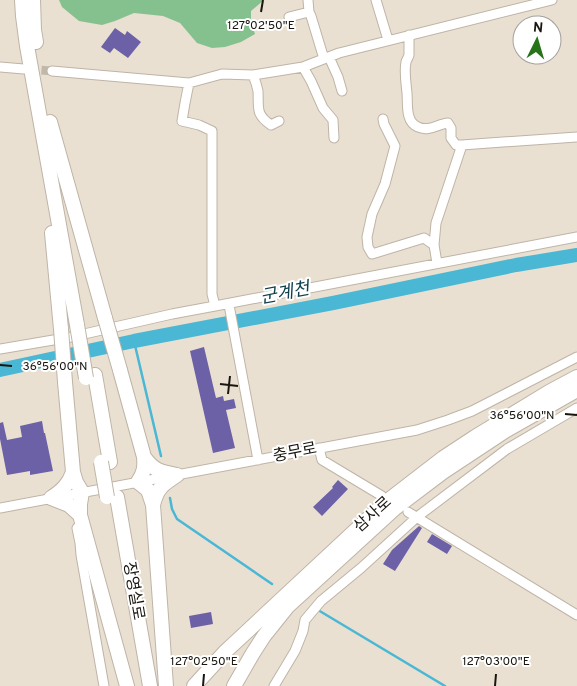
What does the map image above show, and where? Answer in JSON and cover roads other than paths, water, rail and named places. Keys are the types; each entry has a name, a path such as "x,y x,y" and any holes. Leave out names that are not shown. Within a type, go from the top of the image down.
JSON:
{"highway":[{"path":"22,0 24,23 44,142 81,324 112,497"},
{"path":"33,0 34,30 81,324"},
{"path":"50,122 144,457 145,466 138,482 148,490 153,505 166,686"},
{"path":"44,142 73,472 82,492 77,513"},
{"name":"삼사로","path":"194,686 226,651 386,502 459,447 548,392 577,377"},
{"name":"삼사로","path":"234,686 264,636 288,606 394,509 443,472 505,431 577,390"},
{"path":"144,457 153,468 177,475"},
{"path":"51,498 63,490 70,481 73,472"},
{"path":"153,505 155,495 160,488 177,475"},
{"name":"장영실로","path":"112,497 141,686"},
{"name":"장영실로","path":"112,497 150,686"},
{"path":"51,498 69,505 77,513 127,686"}],"street":[{"path":"308,0 309,12 327,58 338,76 342,91"},
{"path":"376,0 388,40"},
{"path":"523,8 526,1 529,0"},
{"path":"52,71 189,83 222,74 254,75 303,67 339,53 552,0"},
{"path":"289,17 309,12"},
{"path":"408,35 409,55 406,63 407,108 414,125 425,129 448,123 451,128 451,138 456,145 577,137"},
{"path":"303,67 323,108 333,120 334,138"},
{"path":"0,68 24,69"},
{"path":"254,75 262,119 271,125 279,121"},
{"path":"189,83 182,121 199,125 212,131 212,294 215,306"},
{"path":"383,119 395,146 385,184 372,214 367,237 368,247 372,254 424,238 434,245"},
{"path":"437,263 434,245 436,223 462,145"},
{"path":"0,349 72,337 215,306 230,308 437,263 577,237"},
{"path":"230,308 258,460"},
{"name":"충무로","path":"0,508 417,430 472,411 577,357"},
{"path":"274,686 295,651 305,620 321,601 361,568 417,517 508,449 577,408"},
{"path":"319,448 322,460 382,496"},
{"path":"408,512 577,615"},
{"path":"77,513 75,520 80,543 80,555 104,686"}],"waterway":[{"name":"군계천","path":"0,370 134,341 333,303 516,265 577,255"},
{"path":"134,341 161,456"},
{"path":"170,498 172,509 177,519 272,584"},
{"path":"318,610 445,686"}],"tunnel":[{"path":"28,69 52,71"}]}
